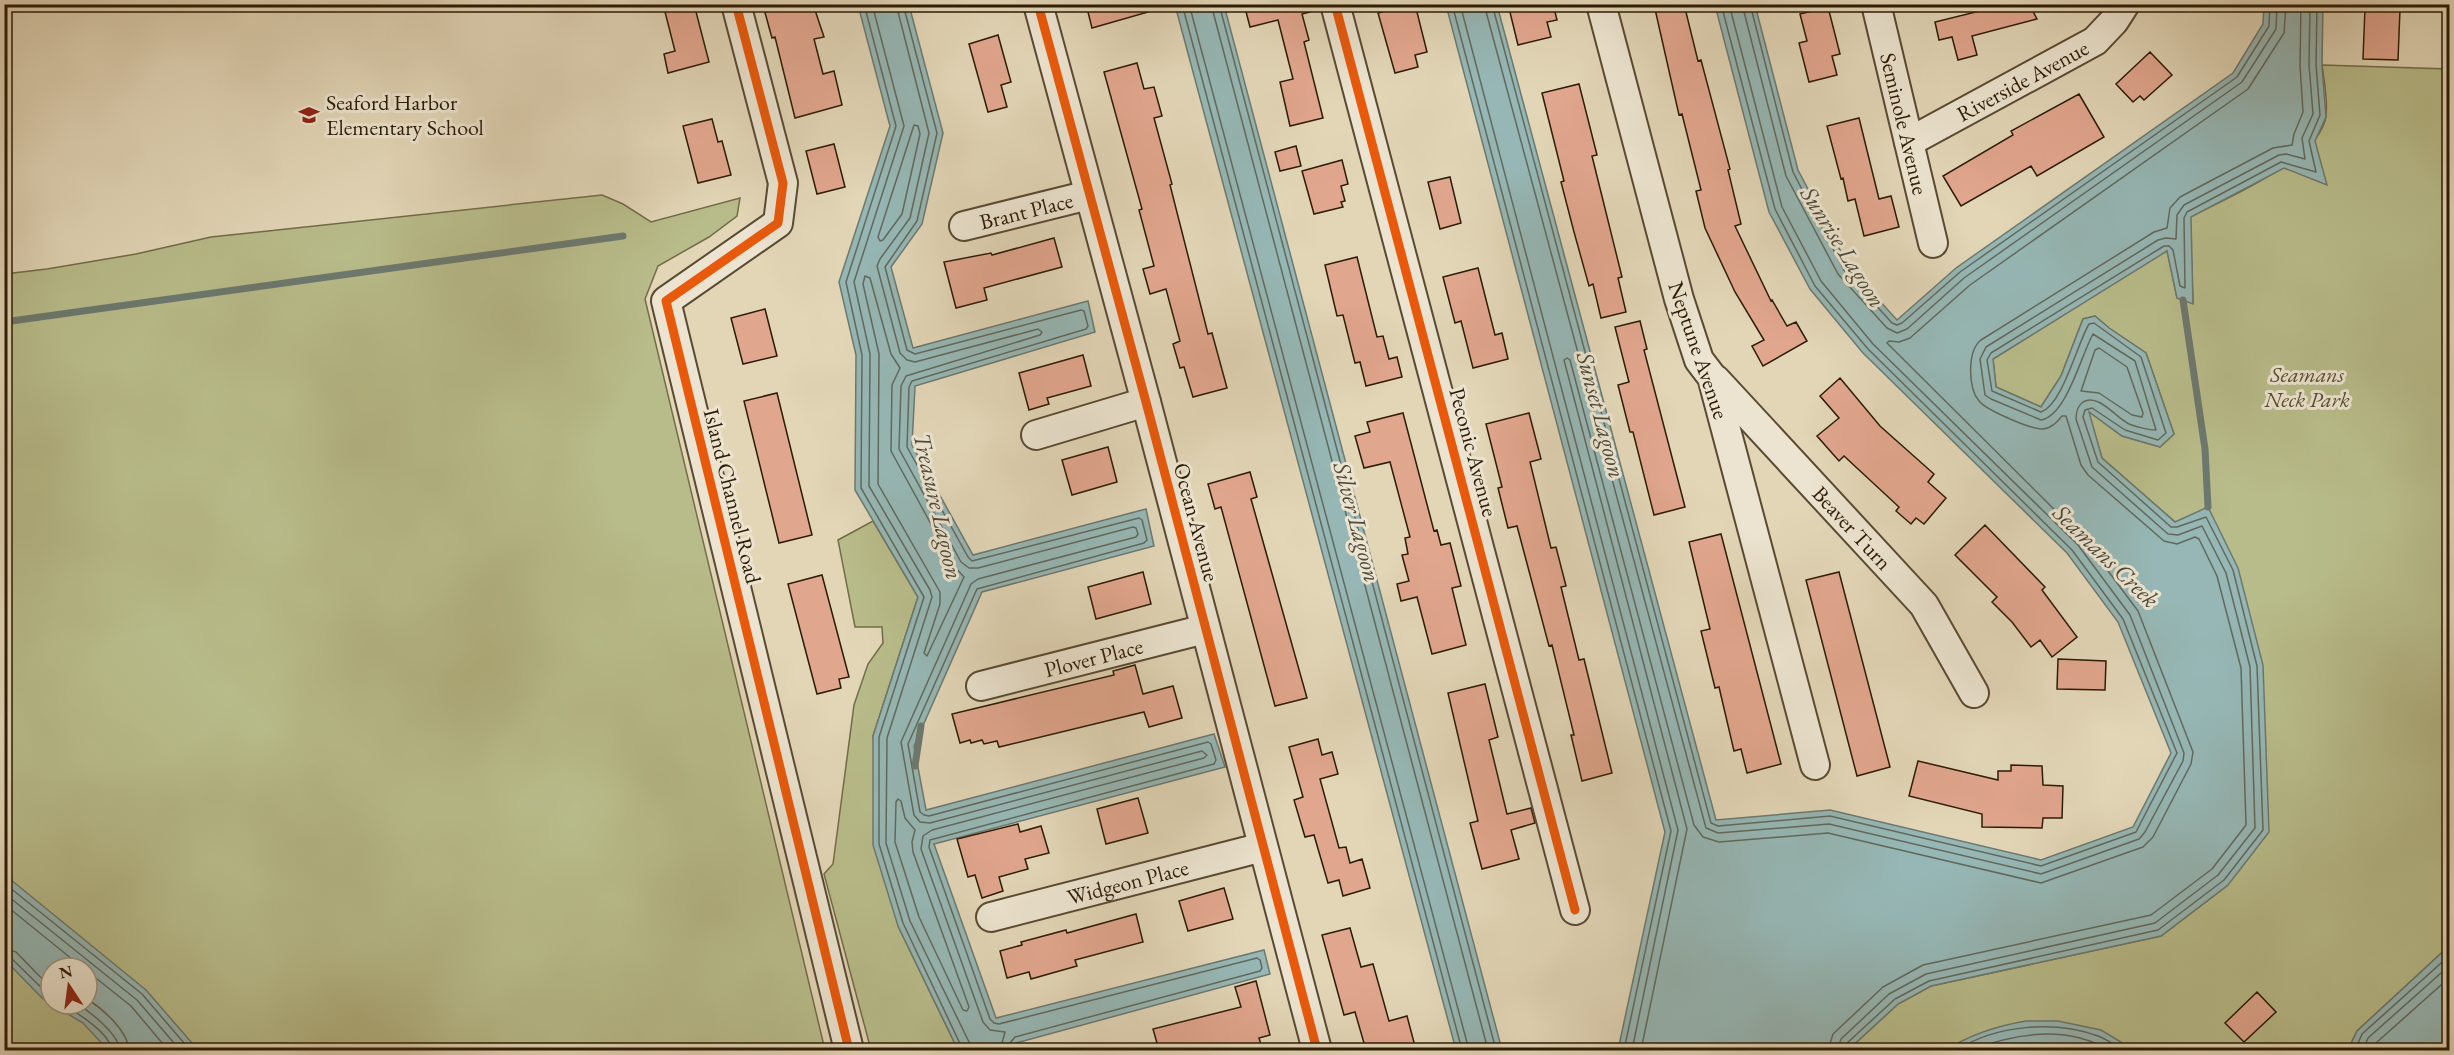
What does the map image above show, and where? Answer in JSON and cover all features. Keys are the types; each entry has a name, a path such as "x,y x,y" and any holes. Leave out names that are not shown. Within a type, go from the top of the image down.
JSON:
{"street":[{"name":"Island Channel Road","path":"736,4 783,183 778,223 666,301 849,1050"},
{"name":"Ocean Avenue","path":"1038,4 1317,1050"},
{"name":"Peconic Avenue","path":"1335,4 1575,910"},
{"name":"Neptune Avenue","path":"1601,4 1679,299 1699,360 1713,377 1815,765"},
{"name":"Seminole Avenue","path":"1876,4 1933,243"},
{"name":"Riverside Avenue","path":"1909,142 2095,41 2114,21 2125,4"},
{"name":"Brant Place","path":"964,226 1089,195"},
{"name":"Beaver Turn","path":"1713,377 1924,605 1974,693"},
{"path":"1036,435 1146,402"},
{"name":"Plover Place","path":"981,686 1205,629"},
{"name":"Widgeon Place","path":"991,917 1263,848"}],"green space":[{"name":"Seamans Neck Park","path":"2322,65 2449,69 2449,946 2357,1031 2348,1050 1848,1050 1898,1004 1931,986 2161,936 2228,885 2175,522 2102,458 2088,411 2122,436 2160,447 2174,434 2146,353 2095,316 2083,319 2061,376 2041,407 1996,387 1993,359 2167,250 2177,298 2193,303 2190,217 2270,175 2308,147 2321,131 2326,115"},
{"path":"602,195 623,204 651,222 740,198 737,216 709,237 658,266 645,299 825,1050 5,1050 5,274 136,254 211,237"},
{"path":"873,521 918,597 873,736 898,926 958,1050 871,1050 824,874 833,864 854,705 868,664 883,643 882,627 855,627 838,540"}],"water":[{"path":"858,5 909,5 943,133 922,224 891,267 913,348 1088,301 1095,332 915,386 912,445 973,555 1146,509 1154,546 982,592 914,746 926,810 1214,734 1225,767 934,844 996,1018 1264,950 1270,974 1016,1043 1019,1050 958,1050 898,926 873,845 873,736 918,597 855,490 856,355 839,282 890,126"},
{"name":"Silver Lagoon","path":"1175,5 1224,5 1502,1050 1456,1050"},
{"path":"1446,5 1497,5 1716,820 1830,810 2041,860 2133,827 2171,753 2118,622 2067,553 1863,353 1810,289 1769,212 1715,5 1755,5 1798,170 1849,267 1897,320 1956,268 2233,73 2263,24 2264,5 2323,5 2322,65 2326,117 2315,141 2327,185 2284,168 2191,217 2193,304 2177,298 2167,251 1993,359 1996,387 2041,407 2061,376 2083,319 2095,316 2146,353 2174,434 2160,447 2122,436 2089,412 2102,458 2175,522 2208,507 2238,568 2263,665 2269,832 2228,885 2161,936 1931,986 1898,1004 1848,1050 1618,1050 1665,832"},
{"path":"5,875 146,990 198,1050 108,1050 83,1023 71,1016 99,1016 99,956 39,956 39,995 5,960"},
{"path":"2449,946 2449,1050 2348,1050 2357,1031"},
{"path":"2026,1021 2058,1021 2101,1030 2134,1050 1946,1050 1984,1031"}],"building":[{"path":"663,4 694,4 709,62 668,73 664,54 675,51"},
{"path":"783,4 813,4 824,37 814,39 823,74 834,71 842,105 795,118 775,37 772,38 764,9"},
{"path":"1086,4 1154,4 1155,10 1092,28"},
{"path":"1244,4 1313,4 1314,11 1302,14 1309,40 1304,42 1323,118 1290,126 1280,82 1293,79 1278,20 1250,27"},
{"path":"1380,4 1415,4 1427,52 1415,55 1418,67 1395,73 1378,13 1382,12"},
{"path":"1508,4 1553,4 1557,20 1547,22 1551,37 1518,45"},
{"path":"1672,4 1684,4 1698,61 1701,60 1730,169 1728,170 1741,224 1735,226 1771,301 1787,326 1796,322 1807,341 1763,366 1752,346 1764,340 1735,292 1705,228 1696,191 1701,190 1682,114 1679,115 1655,9"},
{"path":"1995,4 2029,4 2037,19 1972,36 1977,55 1958,60 1952,37 1939,40 1935,22 1996,7"},
{"path":"1828,7 1840,54 1832,56 1837,75 1809,82 1799,43 1807,41 1800,14"},
{"path":"2365,8 2400,9 2398,60 2363,59"},
{"path":"998,35 1011,82 1001,85 1007,107 988,112 969,44"},
{"path":"2150,52 2172,75 2144,100 2140,96 2133,102 2116,84"},
{"path":"1137,63 1144,89 1154,87 1162,116 1154,118 1172,184 1170,185 1208,334 1212,333 1227,388 1193,397 1184,367 1180,368 1173,344 1180,341 1166,289 1150,294 1143,269 1154,266 1139,210 1142,209 1104,72"},
{"path":"1579,84 1597,155 1592,156 1622,277 1618,278 1626,312 1601,318 1593,284 1589,286 1574,232 1542,93"},
{"path":"2079,94 2104,137 2037,176 2031,166 1961,206 1943,176 2013,135 2011,131"},
{"path":"1859,118 1879,199 1891,196 1899,227 1864,236 1855,199 1848,201 1827,126"},
{"path":"712,119 718,142 722,141 731,175 698,183 683,126"},
{"path":"834,144 845,187 817,194 806,151"},
{"path":"1296,146 1301,166 1280,171 1275,152"},
{"path":"1342,160 1348,184 1341,186 1345,201 1341,202 1343,207 1314,214 1302,171"},
{"path":"1450,177 1461,223 1440,229 1428,182"},
{"path":"1054,238 1062,267 984,288 987,300 956,308 944,262 991,253 992,255"},
{"path":"1357,257 1377,337 1383,336 1389,359 1397,357 1402,377 1366,386 1360,362 1355,363 1343,315 1337,316 1325,265"},
{"path":"1478,268 1495,335 1502,333 1508,359 1473,368 1461,321 1455,323 1443,277"},
{"path":"765,309 777,356 743,364 731,318"},
{"path":"1640,321 1647,349 1644,350 1685,507 1654,515 1633,432 1630,432 1618,385 1629,382 1615,327"},
{"path":"1083,355 1091,386 1047,398 1049,404 1029,410 1019,373"},
{"path":"1840,378 1880,426 1934,474 1928,482 1946,498 1924,524 1916,518 1911,524 1896,511 1899,507 1844,456 1839,461 1817,436 1839,418 1820,396"},
{"path":"777,393 812,535 779,543 744,401"},
{"path":"1403,413 1434,531 1437,530 1441,545 1450,543 1461,586 1452,588 1466,645 1432,654 1417,597 1401,601 1397,584 1409,581 1402,555 1408,554 1405,538 1410,537 1390,462 1364,468 1355,436 1370,432 1367,422"},
{"path":"1529,413 1541,459 1530,462 1551,548 1556,547 1566,586 1561,587 1579,660 1584,659 1612,773 1582,781 1571,735 1574,735 1552,645 1549,646 1517,526 1508,528 1498,488 1502,487 1486,424"},
{"path":"1108,447 1117,482 1072,495 1062,460"},
{"path":"1250,472 1257,497 1251,499 1307,698 1275,706 1221,507 1215,509 1208,484"},
{"path":"1985,525 2045,587 2042,590 2077,637 2052,657 2040,640 2031,647 2012,622 1992,602 1997,597 1955,555"},
{"path":"1721,534 1781,764 1747,773 1741,749 1734,751 1719,687 1715,688 1701,631 1710,629 1689,542"},
{"path":"1143,572 1151,604 1096,619 1088,587"},
{"path":"1839,572 1890,767 1857,776 1806,580"},
{"path":"822,575 849,677 839,679 841,688 817,694 788,584"},
{"path":"2058,659 2106,661 2105,690 2057,689"},
{"path":"1135,665 1143,694 1173,686 1182,718 1149,727 1144,712 999,747 997,741 984,744 982,740 971,743 970,740 960,743 952,714 1114,675 1113,671"},
{"path":"1485,684 1498,737 1489,740 1507,814 1531,808 1535,823 1511,830 1519,859 1482,869 1470,823 1478,821 1448,693"},
{"path":"1318,739 1322,755 1332,752 1338,774 1320,779 1339,848 1346,847 1350,863 1362,859 1370,888 1343,896 1339,880 1328,883 1314,835 1305,837 1294,800 1303,797 1289,747"},
{"path":"1918,761 1998,780 1998,771 2011,771 2011,765 2042,766 2043,785 2063,786 2062,818 2043,818 2042,828 1982,827 1982,814 1909,796"},
{"path":"1138,798 1148,833 1106,844 1097,809"},
{"path":"1018,824 1020,832 1041,826 1049,853 1025,859 1028,869 999,877 1003,891 982,898 975,875 968,877 957,839"},
{"path":"1224,888 1233,919 1188,931 1179,901"},
{"path":"1136,914 1143,942 1075,960 1077,966 1031,979 1029,972 1007,978 1000,951 1022,945 1021,942 1066,930 1067,933"},
{"path":"1350,928 1361,967 1373,964 1389,1021 1407,1016 1416,1050 1366,1050 1355,1012 1344,1015 1322,935"},
{"path":"1256,981 1270,1035 1259,1038 1262,1048 1187,1050 1185,1044 1159,1050 1153,1029 1241,1007 1235,987"},
{"path":"2257,992 2276,1012 2244,1042 2225,1023"}],"waterway":[{"path":"4,322 623,236"},
{"path":"2183,300 2205,449 2208,507"},
{"name":"Treasure Lagoon","path":"915,766 921,726"}],"cycle path":[{"path":"736,4 783,183 778,223 666,301 849,1050"},
{"path":"1038,4 1317,1050"},
{"path":"1335,4 1575,910"}],"place":[{"name":"Seaford Harbor Elementary School","path":"309,115"}],"water label":[{"name":"Sunrise Lagoon","path":"1843,247"},
{"name":"Sunset Lagoon","path":"1601,415"},
{"name":"Seamans Creek","path":"2106,556"}]}
